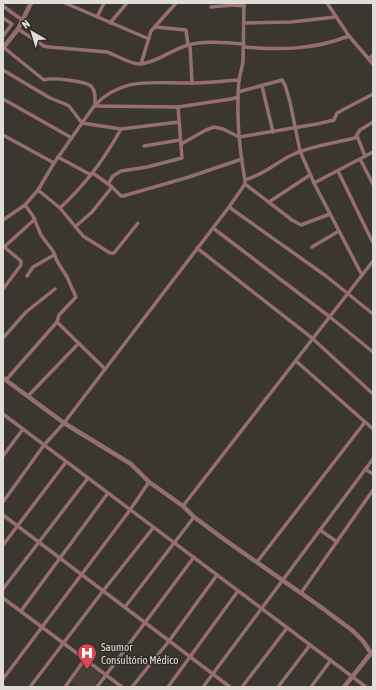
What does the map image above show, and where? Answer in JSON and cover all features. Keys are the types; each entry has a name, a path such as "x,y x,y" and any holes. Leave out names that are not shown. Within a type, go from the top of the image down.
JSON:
{"street":[{"path":"31,3 18,29 3,47 44,80 56,79 91,86 94,92 95,105"},
{"path":"64,3 149,39"},
{"path":"76,8 78,3"},
{"path":"96,17 104,3"},
{"path":"110,23 127,3"},
{"path":"141,64 151,31 171,5 176,3"},
{"path":"327,3 349,36 373,64"},
{"path":"211,7 244,4 243,62 238,94 239,137 245,182 269,202 301,225 330,214"},
{"path":"3,6 22,20"},
{"path":"244,23 291,22 335,17"},
{"path":"3,18 12,24 3,36"},
{"path":"155,27 186,30 189,45 192,83"},
{"path":"18,29 49,48 107,52 133,63 141,64 189,45 202,43 244,45 274,49 302,48 337,41 349,36"},
{"path":"368,59 373,55"},
{"path":"3,70 50,98 65,104 82,124 121,129 179,122"},
{"path":"3,220 25,205 38,190 58,157 101,98 121,86 162,82 192,83 239,80"},
{"path":"95,105 178,107 231,99 238,94 282,80 285,85 296,128 300,151 310,176 362,275"},
{"path":"262,86 273,132"},
{"path":"144,146 180,142 214,127 224,129 239,137 334,120 338,113 373,94"},
{"path":"3,99 72,138"},
{"path":"108,184 113,176 121,172 182,158 178,107"},
{"path":"3,502 44,445 64,423 229,207 245,182 256,177 290,155 300,151 355,138 360,130 373,122"},
{"path":"60,208 79,190 92,174 108,152 121,129"},
{"path":"3,135 54,163"},
{"path":"357,136 366,156"},
{"path":"314,183 373,152"},
{"path":"58,157 92,174 112,187 121,196 189,177 242,159"},
{"path":"360,159 373,184"},
{"path":"338,171 373,242"},
{"path":"269,202 310,176"},
{"path":"76,227 92,212 112,187"},
{"path":"38,190 60,208 83,236 112,254 138,223"},
{"path":"25,205 35,219 41,235 67,277 76,297 59,315 57,322 5,379 64,423 131,464 149,482 184,506 194,517 224,540 353,631 372,653 344,687"},
{"path":"229,207 326,276 373,314"},
{"path":"3,289 21,265 21,261 4,246 35,219"},
{"path":"213,228 330,317 373,352"},
{"path":"312,247 339,231"},
{"path":"197,248 312,338 373,394"},
{"path":"27,276 33,267 54,255"},
{"path":"184,506 373,260"},
{"path":"3,338 26,312 55,289"},
{"path":"57,322 105,370"},
{"path":"28,396 79,343"},
{"path":"296,361 373,428"},
{"path":"3,414 366,687"},
{"path":"257,562 366,422"},
{"path":"3,456 23,429"},
{"path":"203,687 373,459"},
{"path":"3,545 66,462"},
{"path":"365,469 373,474"},
{"path":"3,589 88,478"},
{"path":"3,679 130,510 149,482"},
{"path":"302,594 373,490"},
{"path":"21,611 108,493"},
{"path":"3,515 230,687"},
{"path":"125,607 194,517"},
{"path":"30,687 153,528"},
{"path":"320,530 337,542"},
{"path":"97,687 194,558"},
{"path":"132,687 169,641 216,575"},
{"path":"168,687 238,591"},
{"path":"3,598 122,687"},
{"path":"242,687 287,628"},
{"path":"278,687 310,645"},
{"path":"65,687 85,660"},
{"path":"311,687 331,660"}],"shaded area":[{"name":"Saumor Consultório Médico","path":"85,664 102,676 93,687 79,687 72,681"}],"place":[{"name":"Saumor Consultório Médico","path":"87,670"}]}
